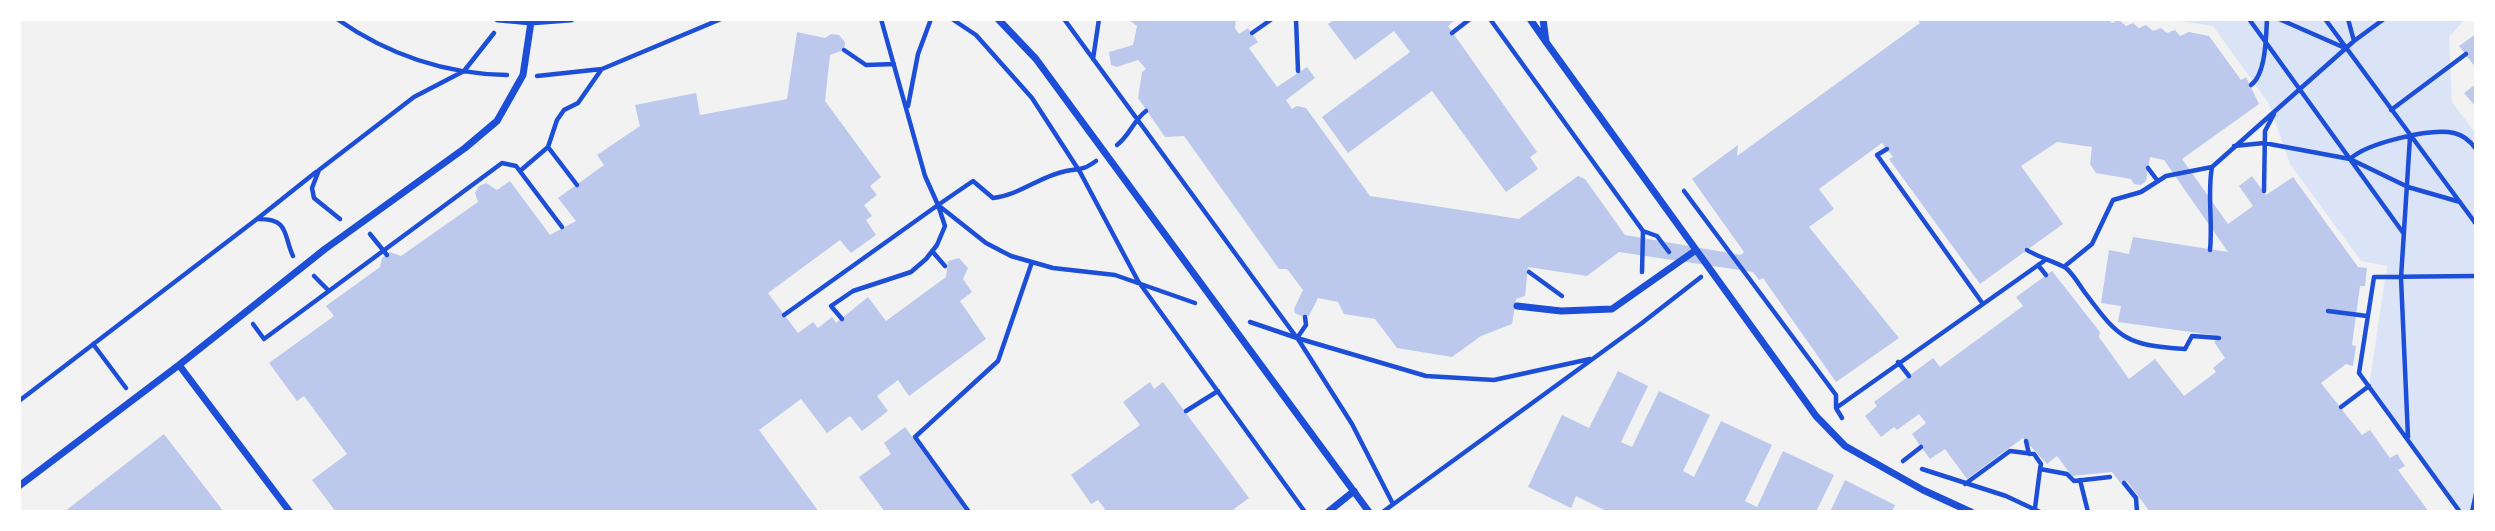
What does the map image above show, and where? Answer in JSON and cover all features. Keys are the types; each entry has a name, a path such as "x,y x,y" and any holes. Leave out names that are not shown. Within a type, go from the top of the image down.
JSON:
{"street":[{"path":"499,19 531,22 571,19"},
{"path":"998,19 1036,59 1369,512"},
{"path":"1530,19 1816,416 1845,446 1923,490 1972,512"},
{"path":"1543,19 1546,42"},
{"path":"19,486 497,121 523,75 531,22"},
{"path":"1517,306 1561,311 1612,309 1696,250"},
{"path":"179,365 290,512"},
{"path":"1328,512 1354,491"}],"path":[{"path":"19,401 414,97 464,71 492,39 499,19"},
{"path":"873,19 883,27"},
{"path":"842,319 831,306 853,291 911,272 932,251 945,226 925,176 881,19"},
{"path":"907,107 918,54 931,19"},
{"path":"952,19 976,35 1011,71 1080,172 1138,281 1305,512"},
{"path":"1064,19 1297,338 1352,424 1393,504"},
{"path":"1093,59 1099,19"},
{"path":"1252,33 1272,19"},
{"path":"1296,19 1298,71"},
{"path":"1452,33 1470,19"},
{"path":"1490,19 1643,231 1657,236 1693,283"},
{"path":"2249,19 2404,234"},
{"path":"2251,85 2256,81 2266,41 2267,19"},
{"path":"2279,19 2346,49"},
{"path":"2325,19 2476,224"},
{"path":"2348,19 2354,41"},
{"path":"1836,408 2041,263 2065,266 2092,244 2113,200 2141,192 2157,180 2212,167 2354,41 2384,19"},
{"path":"844,50 866,65 894,64"},
{"path":"2391,110 2466,54"},
{"path":"520,171 548,147 557,120 564,110 578,103 602,69"},
{"path":"2264,191 2265,131 2276,111"},
{"path":"2350,159 2359,150 2440,132 2456,134 2473,141 2476,149"},
{"path":"2408,439 2401,278 2410,137"},
{"path":"2233,146 2264,144 2350,159 2408,187 2460,202"},
{"path":"548,147 577,185"},
{"path":"1887,149 1877,155 1983,304"},
{"path":"245,313 264,339 386,253 502,163 516,166 562,227"},
{"path":"2210,250 2213,223 2209,183 2212,167"},
{"path":"2148,168 2157,180"},
{"path":"319,170 312,188 314,198 335,217 374,237 386,253"},
{"path":"784,315 973,181 993,198 1012,196 1066,171 1080,172"},
{"path":"1684,191 1836,395 1836,408 1847,424"},
{"path":"938,205 986,243 1032,262 1138,281 1297,338 1426,376 1494,380 1592,358"},
{"path":"257,219 272,219 283,227 289,237 291,254 329,291"},
{"path":"1641,288 1643,231"},
{"path":"2027,250 2041,263 2046,275"},
{"path":"932,251 945,266"},
{"path":"1383,512 1693,283 1730,251"},
{"path":"969,512 915,437 998,361 1032,262"},
{"path":"2065,266 2108,325 2126,340 2147,347 2185,349 2192,336 2219,338"},
{"path":"1529,272 1582,310"},
{"path":"2460,512 2359,373 2374,277 2476,276"},
{"path":"2328,311 2367,316"},
{"path":"1297,338 1306,325 1306,317"},
{"path":"93,344 134,400"},
{"path":"1898,362 1909,376"},
{"path":"2341,407 2369,386"},
{"path":"1186,411 1217,391"},
{"path":"2026,441 2029,454"},
{"path":"1903,461 1922,447"},
{"path":"1891,455 1965,484 2006,496 2038,510 2041,464 2034,454 2010,450 1965,484"},
{"path":"2040,469 2067,474 2074,481 2089,477 2110,478"},
{"path":"2080,480 2088,512"},
{"path":"2124,483 2136,498 2137,512"},
{"path":"2472,512 2476,494"}],"shaded area":[{"path":"2167,19 2465,19 2449,37 2452,102 2476,134 2476,498 2472,512 2460,512 2369,386 2387,266 2361,261 2290,164 2269,104 2213,26"}],"building":[{"path":"1128,19 1236,19 1235,28 1239,34 1248,28 1258,42 1249,48 1277,87 1307,67 1315,78 1286,100 1292,109 1297,106 1306,108 1370,196 1519,219 1578,176 1585,179 1625,235 1741,255 1744,252 1692,179 1738,145 1737,156 1920,23 1917,19 2107,19 2112,23 2119,20 2126,26 2133,23 2139,28 2146,25 2153,31 2161,28 2167,33 2175,30 2180,36 2189,32 2209,36 2241,80 2246,77 2259,104 2182,159 2228,224 2253,206 2239,186 2252,176 2266,195 2293,177 2358,267 2367,268 2365,286 2360,286 2352,345 2356,346 2353,366 2346,364 2321,383 2362,435 2370,430 2390,458 2397,454 2405,466 2398,470 2429,512 2150,512 2127,481 2122,485 2112,472 2072,476 2057,456 2047,464 2023,438 1967,479 1945,449 1930,459 1921,447 1912,434 1926,423 1919,414 1897,430 1894,427 1881,437 1865,416 1877,406 1874,402 1933,358 1940,367 2023,306 2016,297 2052,271 2100,332 2099,337 2129,379 2155,359 2184,396 2216,372 2213,368 2225,358 2214,342 2220,336 2118,322 2121,306 2101,303 2109,250 2129,254 2133,237 2228,252 2164,160 2150,157 2146,181 2141,185 2134,184 2131,179 2096,173 2090,164 2092,147 2057,142 2021,166 2063,224 1980,284 1889,159 1893,157 1882,143 1819,189 1834,209 1809,227 1899,338 1836,382 1763,278 1759,280 1753,272 1619,252 1587,276 1528,267 1525,296 1516,299 1512,324 1481,336 1452,357 1397,348 1375,319 1344,314 1338,302 1318,298 1309,316 1303,317 1295,313 1294,309 1303,290 1287,269 1279,269 1184,136 1165,137 1138,98 1142,72 1146,69 1138,60 1117,67 1111,65 1109,52 1133,45 1137,26"},
{"path":"1335,19 1456,19 1448,26 1537,152 1530,157 1538,169 1506,192 1432,91 1348,153 1322,117 1410,52 1394,31 1355,60 1328,24"},
{"path":"797,32 825,38 831,34 839,35 845,42 844,50 830,55 825,101 881,177 870,186 877,195 864,205 872,216 866,220 876,235 851,253 840,240 768,293 798,333 813,322 818,328 832,317 836,323 868,297 886,321 946,277 948,261 959,258 968,268 963,279 972,292 960,301 986,339 909,396 898,380 877,396 888,411 862,431 850,416 827,433 801,399 759,430 819,512 336,512 312,480 347,454 304,396 297,401 269,363 334,316 326,306 380,267 382,258 390,252 401,256 478,202 475,193 479,186 486,183 497,190 510,181 550,235 576,221 558,198 604,165 597,155 640,126 635,105 696,93 700,115 787,99"},
{"path":"2476,34 2476,68 2459,46"},
{"path":"2476,84 2476,107 2464,93"},
{"path":"1618,371 1648,386 1621,442 1632,447 1659,391 1710,415 1683,471 1694,477 1721,421 1772,445 1745,501 1757,507 1783,451 1834,475 1816,512 1608,512 1576,496 1571,508 1528,487 1562,415 1589,428"},
{"path":"1150,382 1154,389 1163,382 1249,498 1230,512 1107,512 1098,500 1091,504 1071,475 1140,425 1123,402"},
{"path":"905,427 967,512 885,512 859,477 891,454 884,443"},
{"path":"164,434 224,512 64,512"},
{"path":"1845,480 1895,505 1892,512 1830,512"}]}
